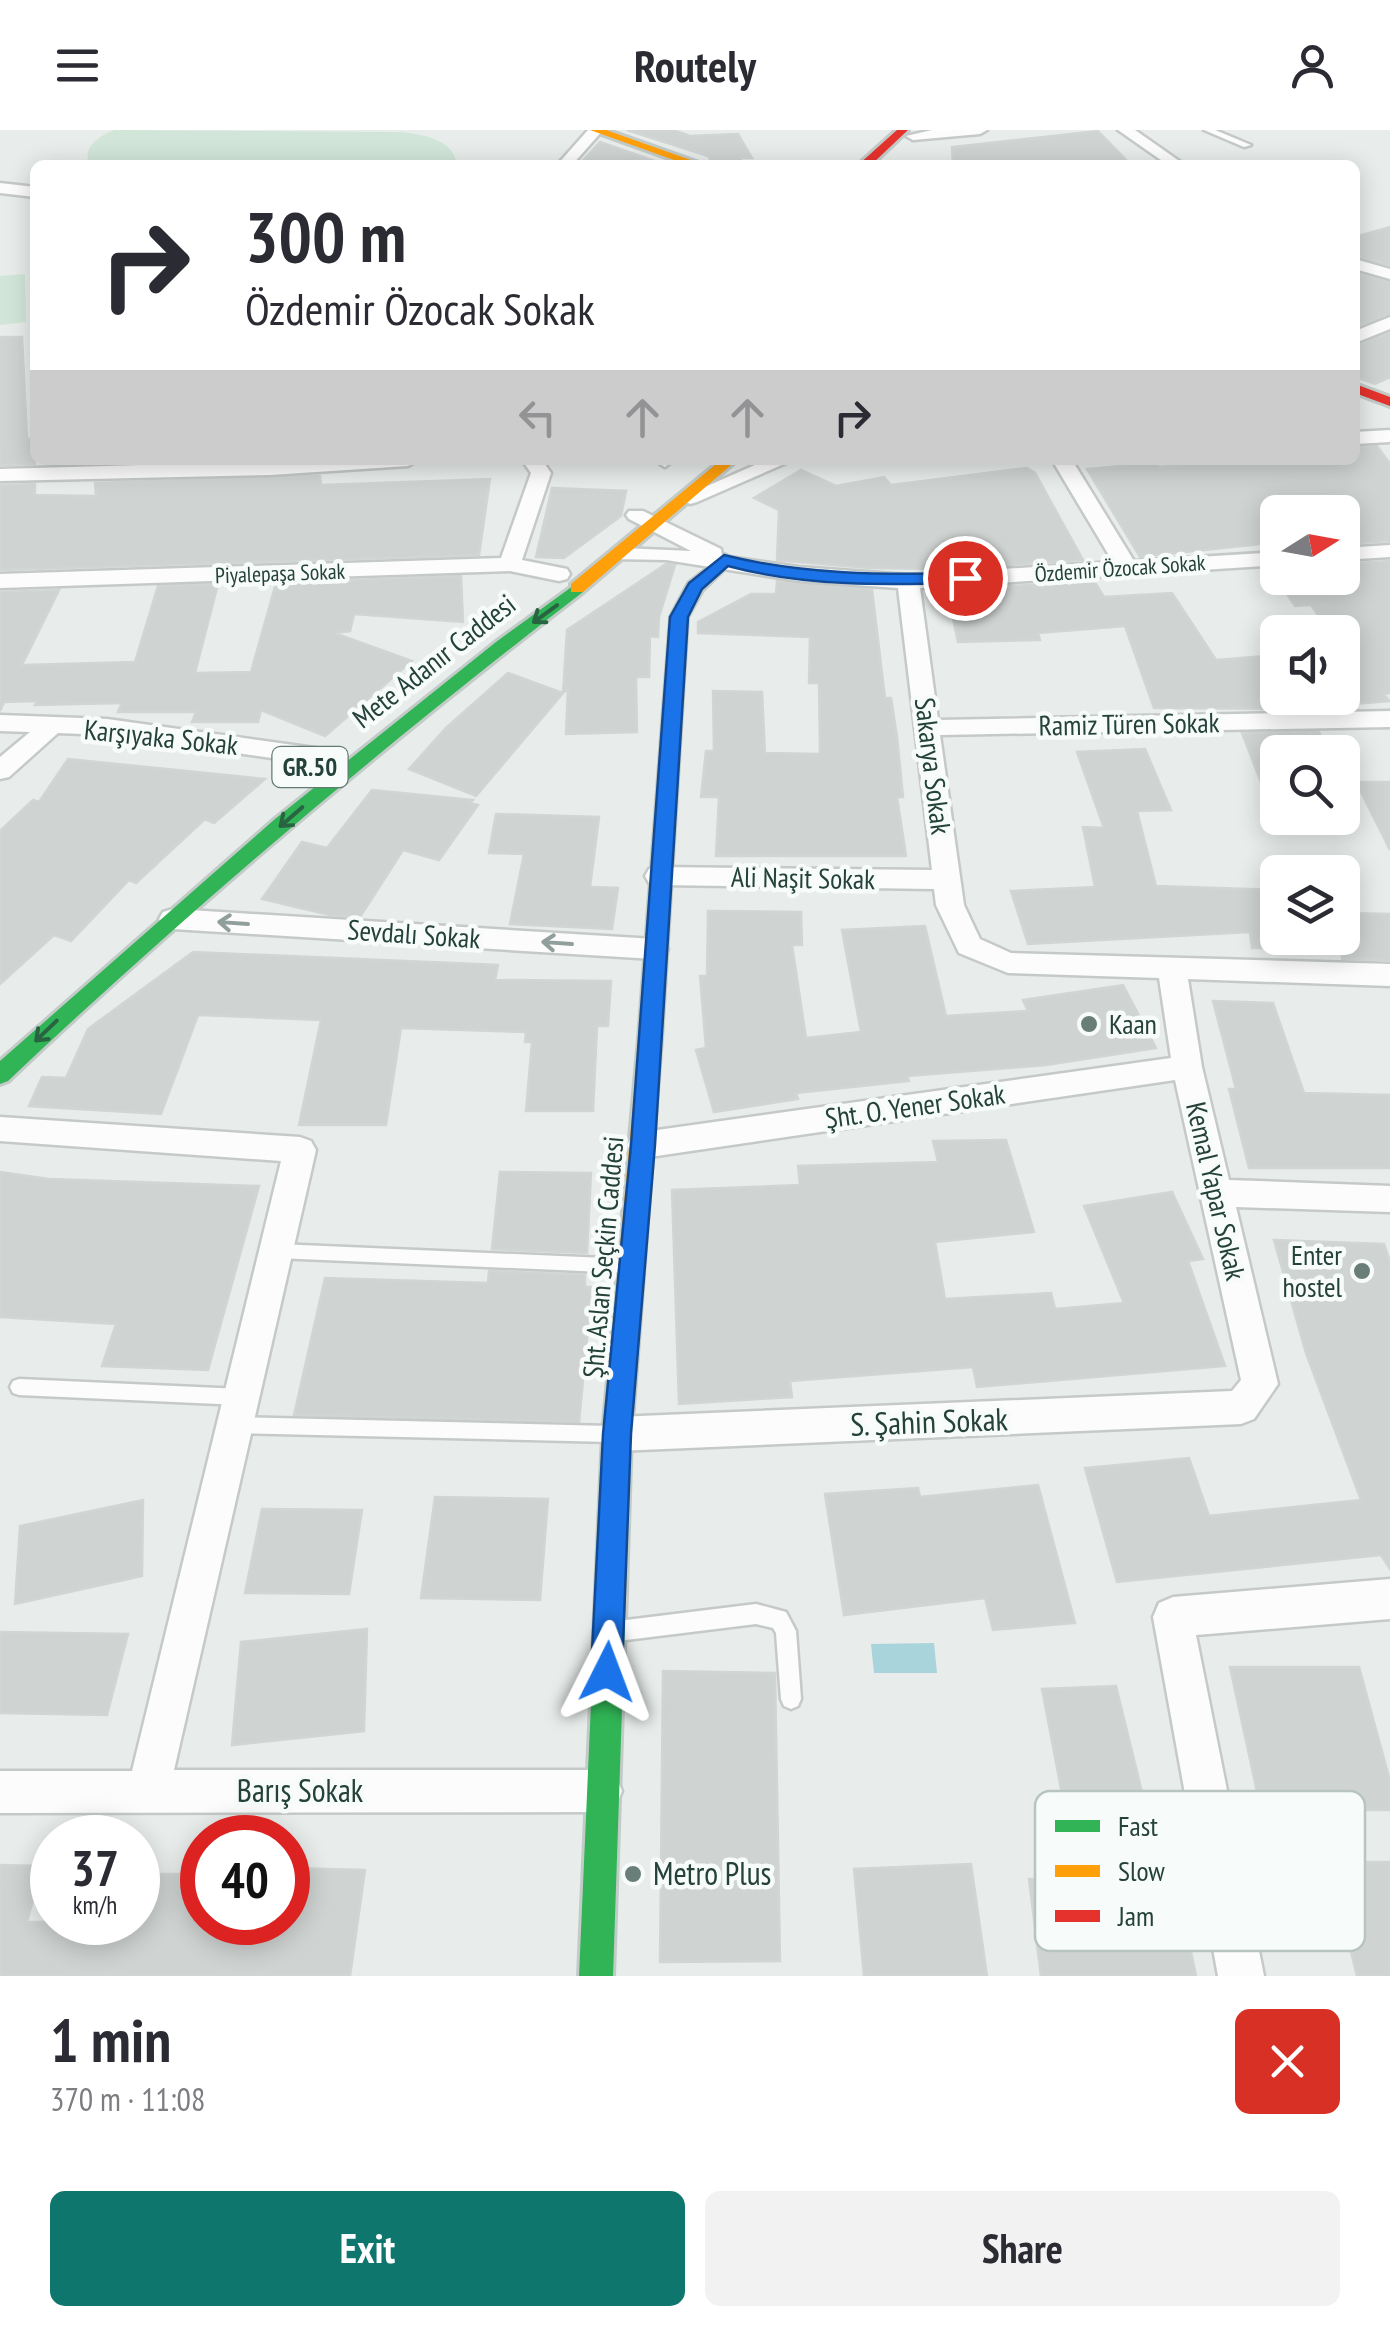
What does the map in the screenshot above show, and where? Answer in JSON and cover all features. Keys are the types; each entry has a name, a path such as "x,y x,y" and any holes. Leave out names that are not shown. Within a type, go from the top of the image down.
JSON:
{"main road":[{"path":"596,130 685,160"},
{"path":"871,160 912,132"},
{"path":"888,160 912,132"},
{"path":"1360,390 1390,402"},
{"name":"Mete Adanır Caddesi","path":"499,618 696,465"},
{"name":"Mete Adanır Caddesi","path":"0,1074 357,759 660,525 725,465"},
{"name":"Şht. Aslan Seçkin Caddesi","path":"596,1976 617,1434 643,1145 679,617 695,587 724,560"},
{"name":"GR.50","path":"292,782 329,751"}],"street":[{"path":"569,160 596,130"},
{"path":"968,130 978,130"},
{"path":"912,132 978,130"},
{"path":"1126,130 1171,160"},
{"path":"0,188 30,191"},
{"path":"1360,265 1390,274"},
{"path":"1360,336 1390,322"},
{"path":"1360,438 1390,436"},
{"path":"0,475 78,468 221,465"},
{"path":"510,564 541,473 535,465"},
{"path":"690,498 771,465"},
{"path":"1065,465 1127,568"},
{"name":"Özdemir Özocak Sokak","path":"636,515 724,560"},
{"path":"1360,553 1390,551"},
{"name":"Özdemir Özocak Sokak","path":"622,554 724,560 799,574 908,582 1260,559"},
{"name":"Piyalepaşa Sokak","path":"0,581 510,564 558,574"},
{"name":"Sakarya Sokak","path":"908,582 950,906 970,946 1008,963 1172,967"},
{"name":"Ramiz Türen Sokak","path":"929,728 1390,719"},
{"name":"Karşıyaka Sokak","path":"0,724 107,727 329,751"},
{"path":"0,771 51,726"},
{"name":"Ali Naşit Sokak","path":"660,876 947,880"},
{"name":"Sevdalı Sokak","path":"173,919 654,948"},
{"path":"1172,967 1390,975"},
{"name":"Kemal Yapar Sokak","path":"1172,967 1187,1067 1260,1384 1240,1407"},
{"name":"Şht. O. Yener Sokak","path":"643,1145 1187,1067"},
{"path":"0,1129 300,1150 148,1791"},
{"path":"1218,1193 1390,1199"},
{"name":"S. Şahin Sokak","path":"617,1434 1240,1407"},
{"path":"1206,1791 1173,1617 1390,1600"},
{"name":"Barış Sokak","path":"0,1792 601,1791"},
{"path":"1236,1951 1241,1976"}],"lane":[{"path":"1208,130 1247,145"},
{"path":"276,1251 632,1266"},
{"path":"19,1387 238,1411 617,1434"},
{"path":"609,1632 756,1614 779,1619 786,1631 791,1699"}],"green space":[{"path":"114,130 402,132 444,144 456,160 88,160 90,147"},
{"path":"25,274 26,322 0,325 0,276"}],"water":[{"path":"934,1643 937,1673 874,1673 871,1644"}],"building":[{"path":"627,130 673,130 690,136 738,134 752,158 711,160"},
{"path":"1098,131 1126,160 953,160 952,147"},
{"path":"600,142 652,160 584,160"},
{"path":"1390,227 1390,265 1360,257 1360,236"},
{"path":"1360,274 1390,282 1390,314 1360,325"},
{"path":"1390,333 1390,377 1375,384 1360,379 1360,344"},
{"path":"0,337 22,337 30,464 0,465"},
{"path":"1377,446 1390,464 1390,541 1360,543 1360,495 1260,495 1260,544 1140,557 1087,469 1133,465 1360,465 1360,448"},
{"path":"1027,468 1035,473 1083,560 942,569 777,560 779,510 754,498 801,470 836,486 884,477 891,485"},
{"path":"320,476 321,485 490,479 479,555 0,570 0,485 35,484 35,495 96,496 95,483"},
{"path":"552,488 626,491 621,516 564,558 536,557"},
{"path":"1390,561 1390,693 1384,694 1389,701 1360,703 1360,615 1318,615 1311,605 1295,606 1288,595 1360,595 1360,563"},
{"path":"666,564 675,565 659,617 658,637 650,636 649,677 636,677 637,732 566,734 568,688 563,693 567,630"},
{"path":"461,576 463,622 354,614 350,631 334,633 412,661 325,736 261,710 258,722 192,722 196,712 118,712 122,703 4,702 0,711 0,592 59,590 22,665 135,662 158,586 218,584 195,673 251,672 276,583"},
{"path":"777,581 872,590 885,698 891,698 897,737 903,797 897,797 906,856 716,856 719,797 701,797 706,751 714,751 713,691 762,692 765,753 820,754 819,683 809,683 810,637 698,633 698,622 751,594 776,594"},
{"path":"1094,581 1104,597 1172,593 1216,660 1260,656 1260,709 1154,708 1125,626 1038,633 1040,640 958,642 947,590"},
{"path":"508,673 563,693 476,796 409,769 446,728"},
{"path":"1242,733 1320,735 1260,735 1260,780"},
{"path":"1145,749 1171,810 1137,811 1156,886 1260,889 1260,948 1252,948 1250,932 1028,944 1011,891 1095,887 1083,827 1104,828 1077,752"},
{"path":"68,759 265,779 214,823 205,819 136,883 129,880 71,941 54,935 0,984 0,831 33,800 39,802"},
{"path":"1360,782 1390,782 1390,850 1360,790"},
{"path":"372,790 473,800 471,803 478,805 439,860 403,850 360,917 330,915 262,899 302,842 327,848"},
{"path":"496,814 599,817 590,887 618,888 612,929 510,924 524,854 489,853"},
{"path":"708,911 801,912 802,945 792,945 806,1038 861,1032 842,930 925,926 946,1016 1028,1011 1023,1000 1123,985 1156,1048 1046,1065 907,1076 909,1081 796,1093 798,1099 714,1112 696,1050 706,1048 700,976 707,976"},
{"path":"1360,913 1390,914 1390,960 1342,959 1342,955 1360,955"},
{"path":"193,952 498,965 495,980 611,981 608,1026 597,1026 593,1111 526,1111 532,1042 525,1042 526,1032 401,1028 386,1125 299,1125 321,1020 198,1015 161,1114 29,1106 42,1077 66,1078 88,1029"},
{"path":"1213,1001 1273,1003 1304,1093 1390,1095 1390,1168 1249,1168 1229,1089 1236,1089"},
{"path":"1006,1140 1034,1232 935,1242 945,1299 1051,1293 1055,1309 1124,1303 1084,1206 1172,1192 1203,1259 1188,1261 1225,1366 977,1387 973,1367 790,1381 792,1397 679,1404 672,1190 800,1185 798,1166 938,1162 933,1141"},
{"path":"0,1172 49,1179 259,1186 208,1370 102,1366 116,1324 0,1317"},
{"path":"500,1172 591,1173 587,1253 492,1249"},
{"path":"1274,1240 1384,1244 1390,1262 1390,1569 1381,1555 1117,1582 1085,1468 1189,1458 1209,1516 1361,1500 1306,1353"},
{"path":"489,1271 585,1275 585,1287 592,1287 579,1422 294,1415 325,1278 488,1283"},
{"path":"1038,1485 1075,1623 993,1630 985,1598 844,1615 825,1494 918,1488 920,1497"},
{"path":"435,1497 548,1499 540,1600 421,1598"},
{"path":"143,1500 142,1576 15,1604 20,1526"},
{"path":"262,1509 362,1510 349,1594 245,1593"},
{"path":"367,1629 364,1731 232,1745 241,1642"},
{"path":"0,1632 128,1634 107,1715 0,1713"},
{"path":"1230,1667 1359,1667 1390,1781 1390,1810 1365,1810 1365,1791 1257,1791"},
{"path":"663,1671 775,1673 780,1961 660,1962"},
{"path":"1116,1686 1142,1791 1061,1791 1042,1689"},
{"path":"1365,1862 1390,1862 1390,1976 1357,1976 1351,1951 1365,1951"},
{"path":"971,1864 987,1976 864,1976 854,1869"},
{"path":"0,1865 30,1866 30,1945 160,1945 160,1874 180,1874 180,1945 310,1945 310,1869 365,1870 350,1976 0,1976"},
{"path":"1029,1879 1035,1879 1035,1928"},
{"path":"1038,1951 1191,1951 1196,1976 1041,1976"}],"traffic: fast":[{"path":"650,1039 679,617 695,587 725,560"},
{"path":"0,1075 139,947 282,824 577,588"},
{"path":"596,1976 611,1590"}],"traffic: slow":[{"path":"595,130 684,160"},
{"path":"577,588 724,465"},
{"path":"611,1590 617,1434 650,1039"}],"traffic: jam":[{"path":"870,160 903,130"},
{"path":"1360,390 1390,402"}],"place":[{"name":"Kaan","path":"1089,1024"},
{"name":"Enter hostel","path":"1362,1271"},
{"name":"Metro Plus","path":"633,1874"}],"route":[{"path":"607,1672 617,1434 643,1145 679,617 695,587 724,560 756,568 855,580 965,578"}]}
